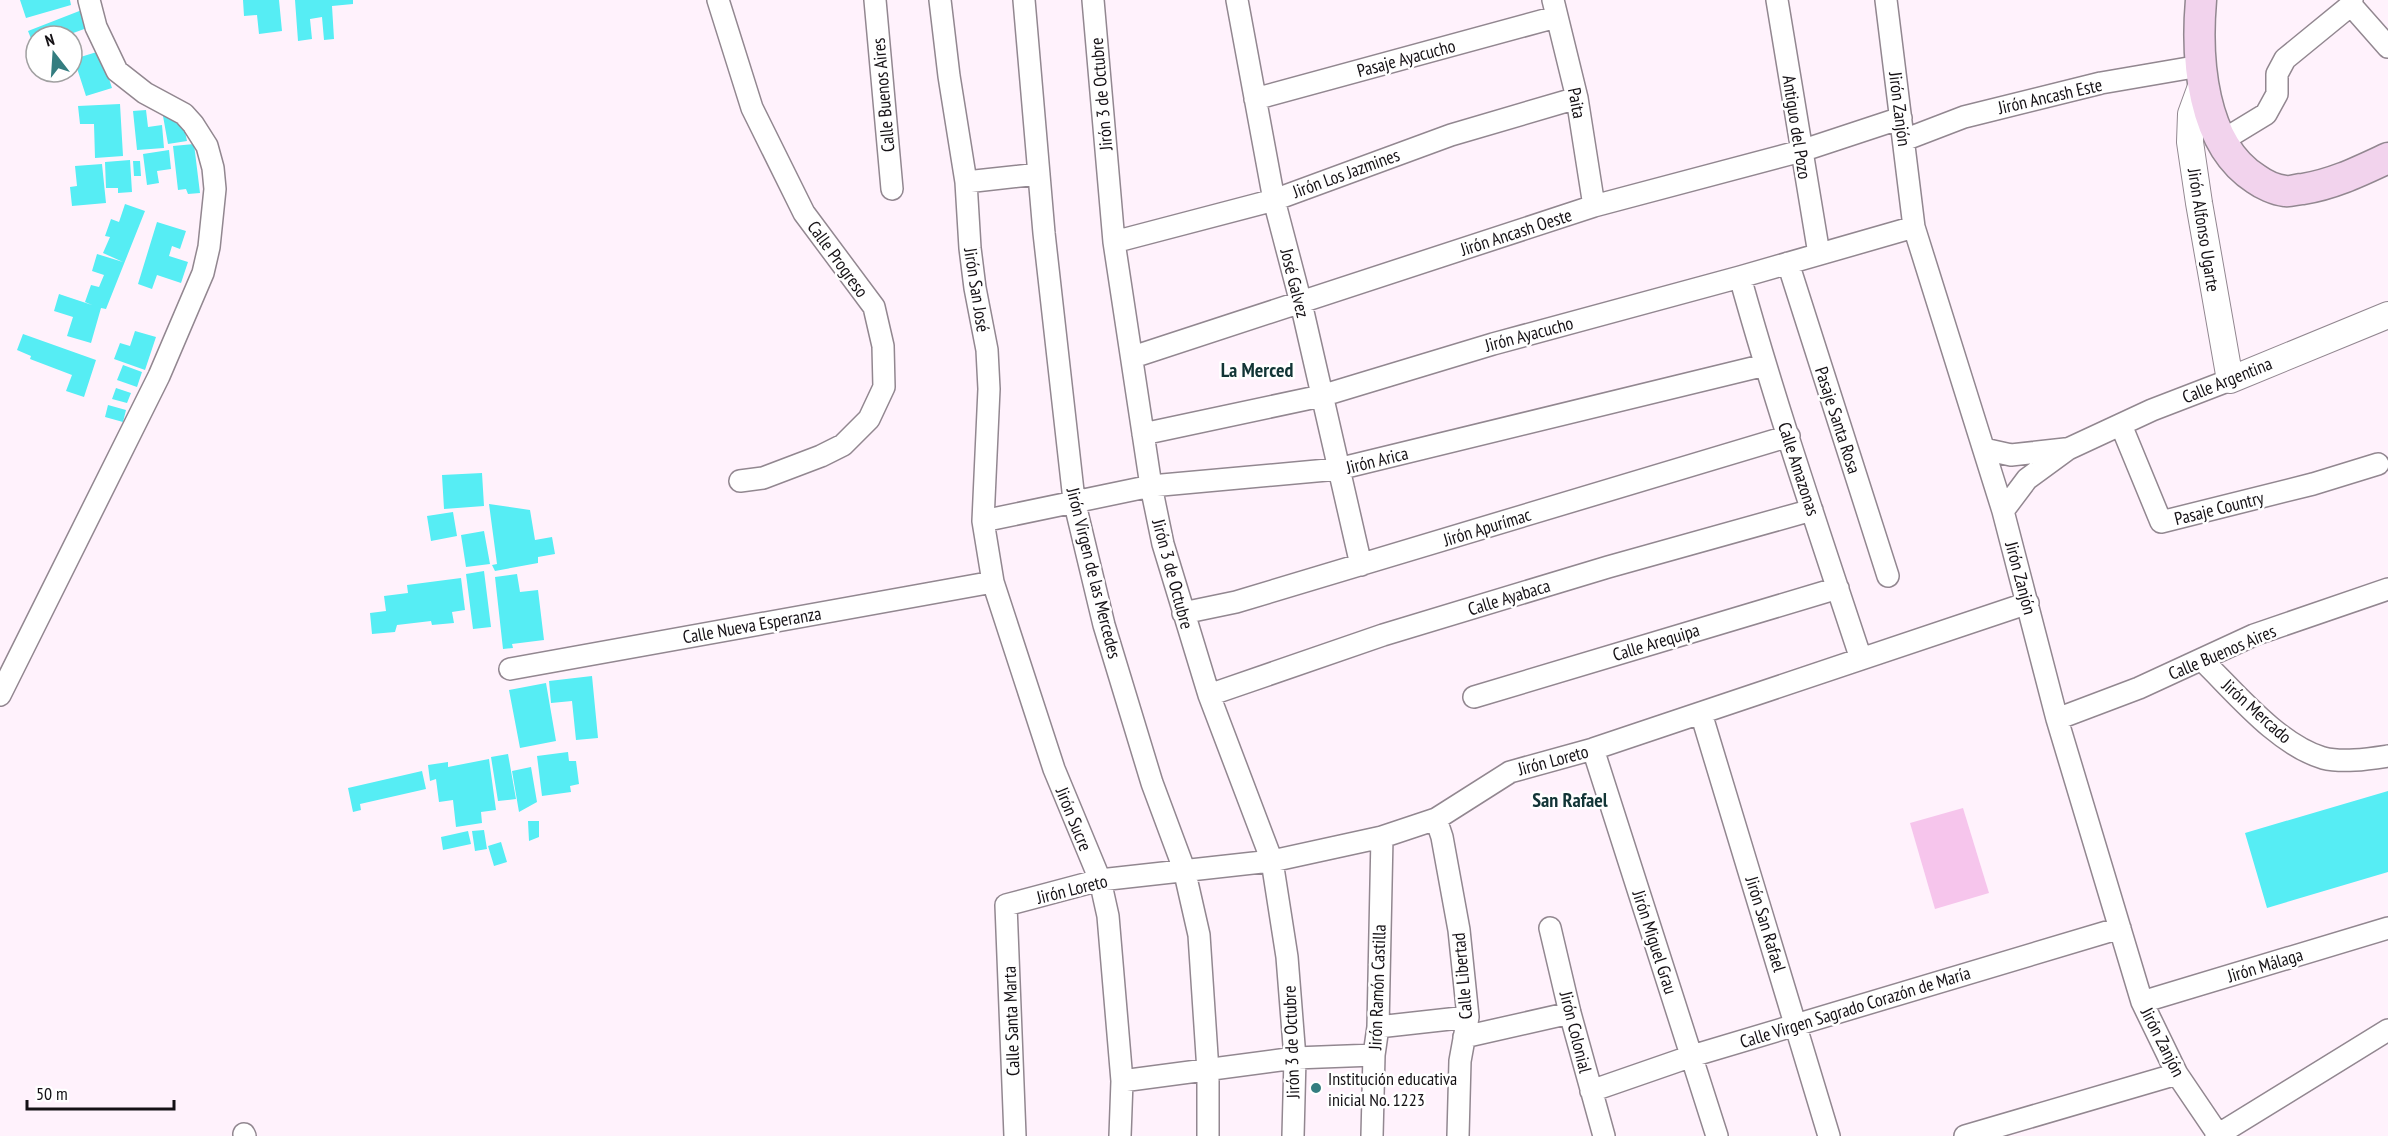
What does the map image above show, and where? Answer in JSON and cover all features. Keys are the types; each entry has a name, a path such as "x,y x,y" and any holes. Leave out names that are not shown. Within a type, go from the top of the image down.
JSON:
{"main road":[{"name":"Jirón Alfonso Ugarte","path":"2201,0 2198,36 2202,74 2220,142 2233,160 2248,174 2264,184 2284,191 2339,181 2388,158"}],"street":[{"path":"0,695 159,376 203,273 209,247 215,189 213,168 207,146 184,114 145,93 117,71 96,27 89,0"},
{"name":"Calle Progreso","path":"718,0 752,108 804,213 874,307 883,346 884,387 869,419 843,445 773,474 740,481"},
{"name":"Calle Buenos Aires","path":"874,0 892,189"},
{"name":"Jirón San José","path":"940,0 949,76 966,182 975,288 987,350 983,521 993,582"},
{"name":"Jirón Virgen de las Mercedes","path":"1024,0 1060,397 1074,500 1104,625 1152,783 1184,869 1199,934 1208,1071 1208,1136"},
{"name":"Jirón 3 de Octubre","path":"1093,0 1114,242 1151,486 1163,544 1209,695 1272,861 1287,957 1295,1058 1293,1136"},
{"name":"José Galvez","path":"1237,0 1274,200 1301,303 1361,565"},
{"name":"Antiguo del Pozo","path":"1777,0 1819,254"},
{"name":"Jirón Zanjón","path":"1886,0 1914,227 2003,511 2057,719 2142,1002 2177,1074 2218,1136"},
{"path":"2220,142 2265,114 2277,94 2277,74 2285,59 2351,2 2388,47"},
{"name":"Pasaje Ayacucho","path":"1255,99 1555,9"},
{"name":"Paita","path":"1555,9 1577,98 1594,206"},
{"name":"Jirón Ancash Este","path":"1904,140 1964,117 2101,83 2202,74"},
{"name":"Jirón Alfonso Ugarte","path":"2202,74 2191,114 2190,142 2230,380"},
{"name":"Jirón Los Jazmines","path":"1114,242 1274,200 1451,135 1577,98"},
{"name":"Jirón Ancash Oeste","path":"1133,357 1594,206 1801,151 1901,118"},
{"path":"966,182 1039,174"},
{"name":"Jirón Ayacucho","path":"1143,434 1321,396 1493,344 1914,227"},
{"name":"Pasaje Santa Rosa","path":"1788,263 1888,576"},
{"name":"Calle Amazonas","path":"1740,277 1765,365 1790,435 1861,659"},
{"name":"Calle Argentina","path":"2003,511 2027,479 2068,449 2152,410 2388,315"},
{"name":"Jirón Arica","path":"983,521 1074,500 1151,486 1338,469 1765,365"},
{"name":"Pasaje Country","path":"2121,425 2162,522 2313,484 2378,464"},
{"name":"Jirón Apurímac","path":"1183,613 1236,602 1790,435"},
{"name":"Calle Argentina","path":"1984,449 2011,455 2068,449"},
{"name":"Calle Ayabaca","path":"1209,695 1383,635 1608,567 1812,510"},
{"name":"Calle Nueva Esperanza","path":"510,669 993,582"},
{"name":"Jirón Sucre","path":"993,582 1054,769 1100,880 1112,943 1122,1081 1120,1136"},
{"name":"Calle Arequipa","path":"1474,697 1838,588"},
{"name":"Calle Buenos Aires","path":"2057,719 2139,688 2254,635 2388,589"},
{"name":"Jirón Loreto","path":"1006,905 1100,880 1272,861 1382,837 1436,819 1510,772 1593,749 2028,603"},
{"name":"Jirón Mercado","path":"2202,660 2292,744 2325,758 2359,759 2388,756"},
{"name":"Jirón San Rafael","path":"1701,713 1829,1136"},
{"name":"Jirón Miguel Grau","path":"1593,749 1717,1136"},
{"name":"Calle Libertad","path":"1436,819 1442,837 1459,930 1466,1027 1460,1061 1458,1136"},
{"name":"Jirón Ramón Castilla","path":"1372,1136 1374,1055 1378,1027 1382,837"},
{"name":"Calle Santa Marta","path":"1006,905 1015,1136"},
{"name":"Jirón Colonial","path":"1550,928 1570,1013 1604,1136"},
{"name":"Calle Virgen Sagrado Corazón de María","path":"1591,1091 1692,1056 2120,928"},
{"name":"Jirón Málaga","path":"2142,1002 2388,928"},
{"path":"1378,1027 1466,1027 1570,1013"},
{"path":"2218,1136 2388,1030"},
{"path":"1122,1081 1295,1058 1374,1055"},
{"path":"1965,1136 2177,1074"}],"shaded area":[{"path":"1963,808 1989,893 1935,909 1910,823"}],"building":[{"path":"20,0 70,0 71,5 26,18"},
{"path":"243,0 279,0 282,31 259,34 257,15 244,16"},
{"path":"295,0 353,0 353,4 332,6 334,39 324,40 322,17 310,19 312,39 298,41"},
{"path":"87,8 87,28 84,29 84,24 46,24"},
{"path":"100,51 112,88 86,96 82,84 84,84 84,56"},
{"path":"120,104 123,156 95,158 94,124 80,124 78,106"},
{"path":"146,110 148,127 162,125 164,148 137,150 133,111"},
{"path":"174,114 176,123 183,122 187,141 168,144 163,116"},
{"path":"194,144 200,193 188,194 186,189 178,190 173,146"},
{"path":"169,150 171,169 157,171 159,183 147,185 143,154"},
{"path":"130,160 132,192 118,193 118,188 106,188 105,162"},
{"path":"133,161 140,161 141,176 134,176"},
{"path":"102,164 106,203 72,206 70,187 77,186 75,166"},
{"path":"125,204 145,211 106,309 101,308 91,343 67,336 73,317 54,311 59,294 92,305 85,302 91,285 99,287 104,275 92,271 97,254 123,262 103,253 110,237 105,236 111,219 119,222"},
{"path":"157,222 186,231 180,249 172,246 169,256 188,262 181,283 157,275 152,289 138,284"},
{"path":"135,331 156,337 145,370 114,359 120,343 130,346"},
{"path":"23,334 96,360 84,397 66,391 72,375 30,359 31,356 17,350"},
{"path":"123,365 142,372 137,387 117,380"},
{"path":"116,388 131,393 127,403 112,399"},
{"path":"108,405 126,410 123,422 105,417"},
{"path":"482,473 484,506 444,509 442,475"},
{"path":"489,504 530,510 535,540 552,537 555,554 538,557 538,563 495,571 492,565 497,564"},
{"path":"453,512 457,536 431,541 427,516"},
{"path":"484,531 490,564 466,567 461,535"},
{"path":"484,571 491,627 473,629 466,574"},
{"path":"517,574 520,592 538,590 544,640 512,644 513,648 503,649 495,577"},
{"path":"461,578 465,610 452,612 454,623 432,625 431,621 397,625 395,632 372,634 370,613 386,611 384,596 408,593 407,585"},
{"path":"592,676 598,738 576,740 572,701 551,703 549,681"},
{"path":"546,683 556,741 520,748 509,690"},
{"path":"568,752 569,761 576,761 579,784 570,786 571,792 542,796 537,756"},
{"path":"508,754 516,799 498,801 491,757"},
{"path":"489,759 496,810 481,812 482,823 456,827 453,800 439,802 436,779 430,781 428,765 448,762 448,767"},
{"path":"531,767 537,802 519,812 512,771"},
{"path":"422,771 426,789 360,804 361,810 353,812 348,788"},
{"path":"2388,791 2388,872 2267,908 2245,833"},
{"path":"528,821 539,821 539,837 529,841"},
{"path":"484,830 487,849 475,851 472,831"},
{"path":"468,831 471,844 443,850 441,837"},
{"path":"501,842 507,862 494,866 488,846"}],"place":[{"name":"Institución educativa inicial No. 1223","path":"1316,1088"}],"district":[{"name":"La Merced","path":"1257,370"},
{"name":"San Rafael","path":"1570,800"}]}
